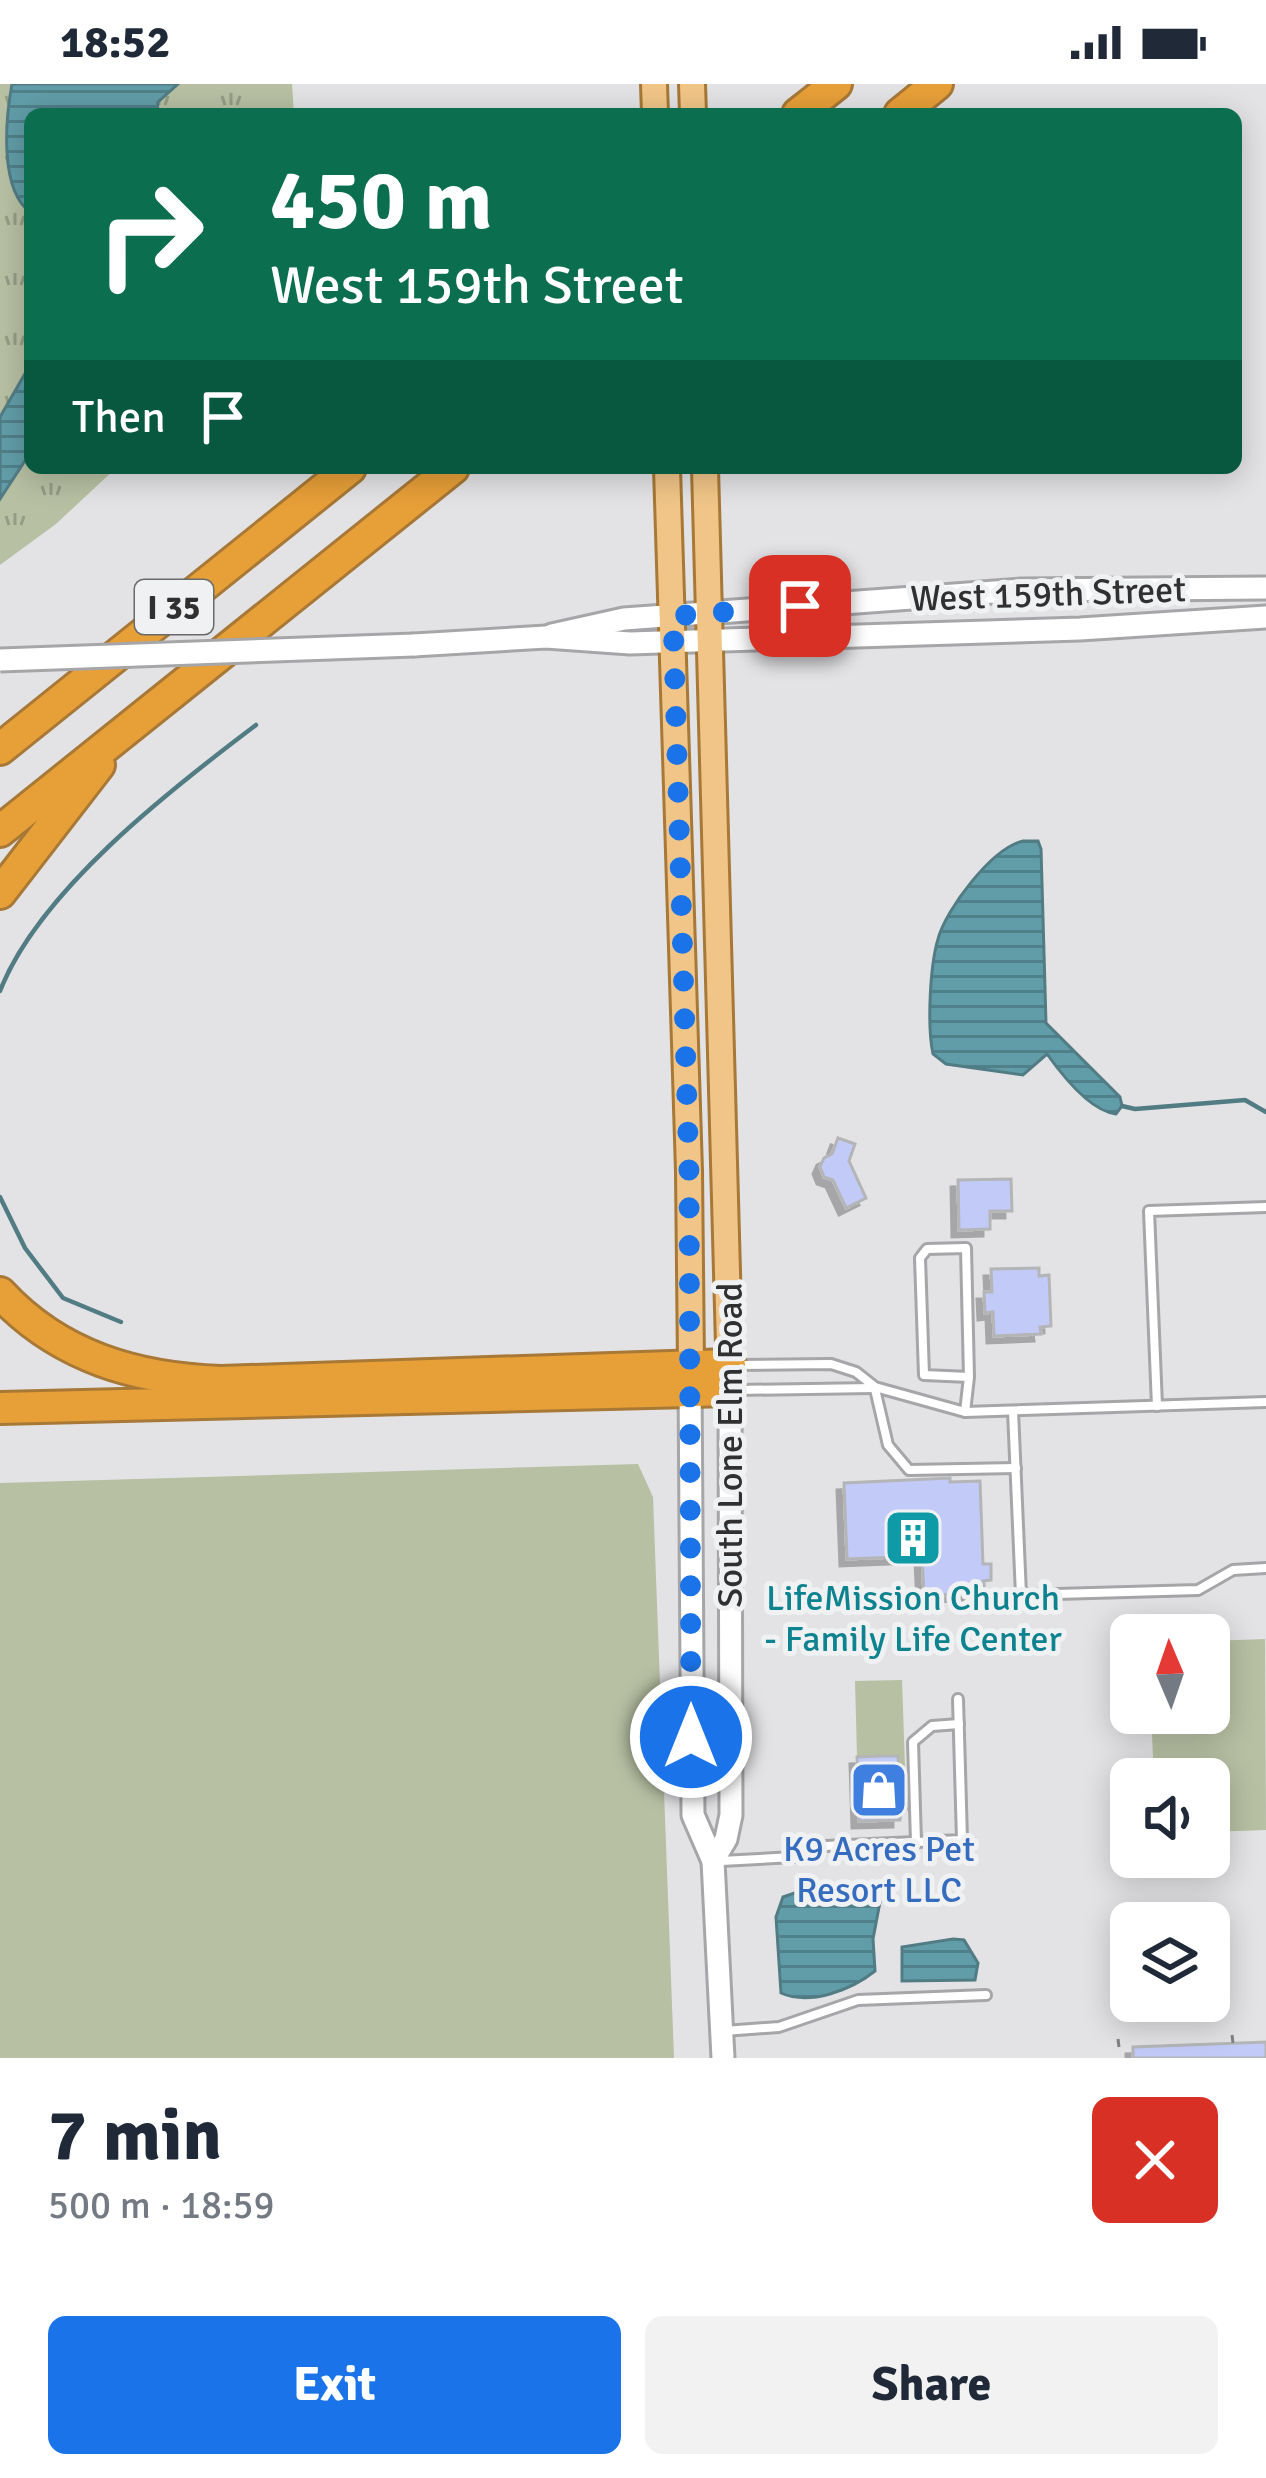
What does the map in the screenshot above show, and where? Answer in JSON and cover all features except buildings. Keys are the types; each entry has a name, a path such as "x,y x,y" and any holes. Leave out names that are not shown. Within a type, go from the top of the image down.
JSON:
{"highway":[{"path":"806,108 836,84"},
{"path":"907,108 937,84"},
{"name":"I 35","path":"0,749 343,474"},
{"name":"I 35","path":"0,831 445,474"},
{"path":"0,893 131,723"},
{"path":"0,1293 29,1322 75,1350 103,1363 161,1378 221,1382 730,1377"},
{"path":"0,1408 690,1377"}],"main road":[{"name":"South Lone Elm Road","path":"667,474 690,1377"},
{"name":"South Lone Elm Road","path":"705,474 730,1377"}],"street":[{"name":"West 159th Street","path":"712,626 1022,590 1266,588"},
{"name":"West 159th Street","path":"0,660 546,637 591,643 712,626 1080,629 1266,617"},
{"name":"South Lone Elm Road","path":"690,1377 693,1815 713,1861 723,2058"},
{"name":"South Lone Elm Road","path":"713,1861 726,1838 731,1815 730,1377"}],"lane":[{"path":"1157,1406 1149,1211 1266,1207"},
{"path":"965,1412 969,1377 966,1248 927,1249 920,1258 924,1376 969,1377"},
{"path":"730,1377 831,1364 856,1372 875,1388 888,1445 909,1470 1016,1468"},
{"path":"730,1377 875,1388 965,1412 1266,1402"},
{"path":"1013,1411 1021,1595 1198,1590 1233,1570 1266,1568"},
{"path":"713,1861 775,1860 825,1846 962,1840 958,1699"},
{"path":"916,1842 913,1742 932,1726 959,1724"},
{"path":"722,2031 792,2024 858,2000 986,1995"}],"path":[{"path":"1232,2035 1233,2043"},
{"path":"1118,2039 1119,2047"}],"green space":[{"path":"0,84 292,84 294,108 24,108 24,474 110,474 56,524 0,565"},
{"path":"638,1464 653,1497 674,2058 0,2058 0,1483"},
{"path":"1265,1639 1266,1830 1230,1831 1230,1758 1153,1758 1152,1734 1230,1734 1230,1640"},
{"path":"902,1680 905,1766 899,1767 897,1756 857,1757 855,1681"}],"water":[{"path":"12,84 178,84 158,108 24,108 24,206 9,172"},
{"path":"24,375 24,462 0,499 0,417"},
{"path":"1023,841 1038,841 1041,849 1046,1023 1120,1097 1122,1106 1116,1114 1087,1099 1047,1054 1023,1075 946,1064 933,1054 931,980 943,926 985,867"},
{"path":"815,1886 867,1889 880,1902 873,1939 875,1971 830,1994 805,1998 781,1993 776,1917 783,1897"},
{"path":"964,1940 978,1963 975,1980 902,1981 902,1947"}],"waterway":[{"path":"0,991 44,916 76,880 148,811 256,725"},
{"path":"1122,1106 1135,1109 1245,1100 1266,1112"},
{"path":"0,1197 25,1248 63,1298 121,1322"}],"place":[{"name":"LifeMission Church - Family Life Center","path":"913,1538"},
{"name":"K9 Acres Pet Resort LLC","path":"879,1790"}],"route":[{"path":"691,1737 689,1172 673,616 800,606"}]}
